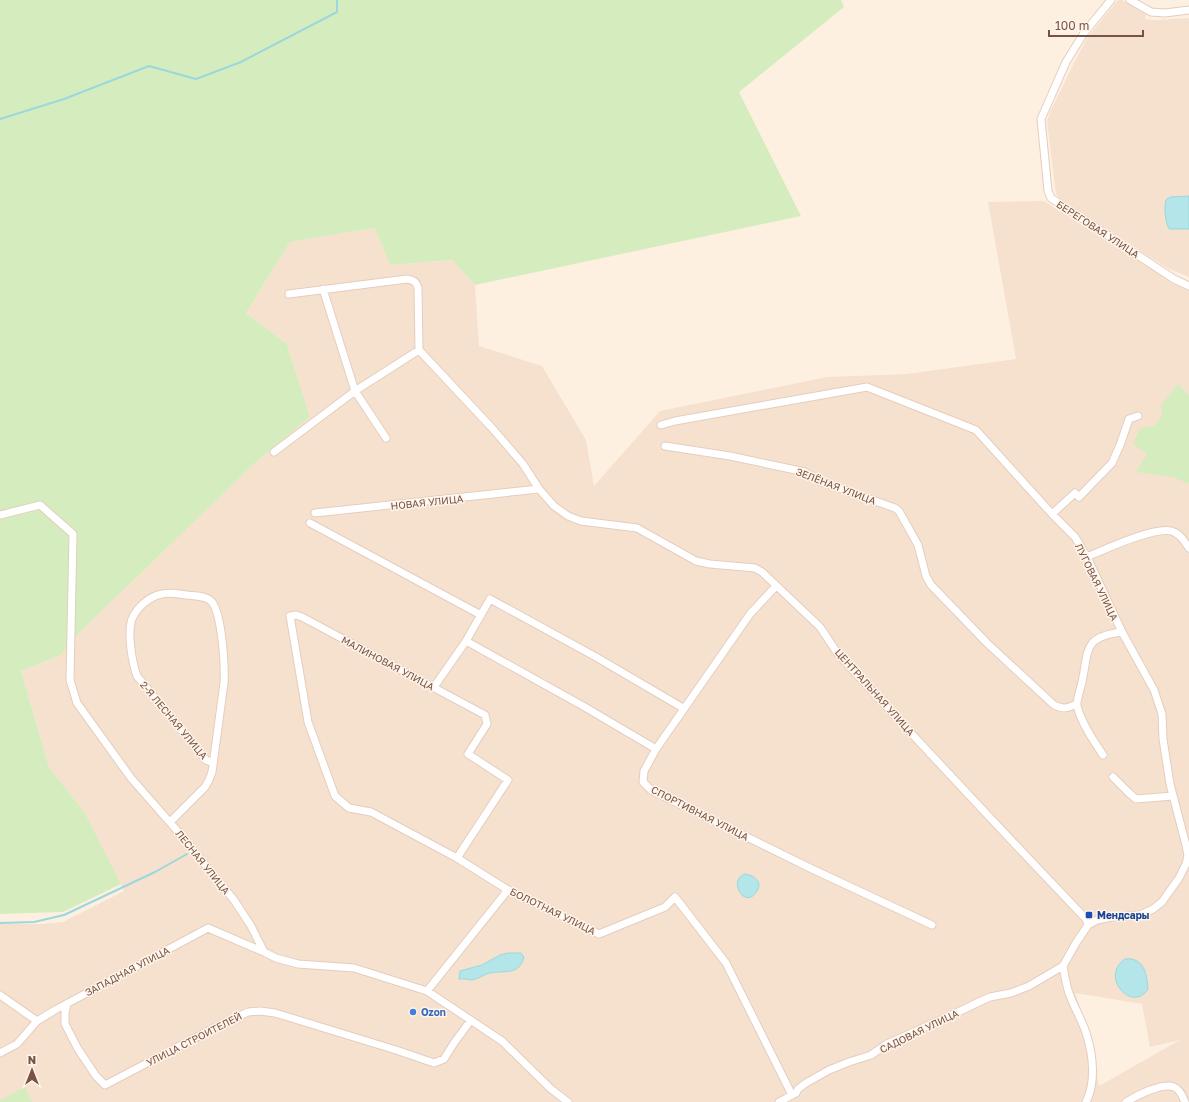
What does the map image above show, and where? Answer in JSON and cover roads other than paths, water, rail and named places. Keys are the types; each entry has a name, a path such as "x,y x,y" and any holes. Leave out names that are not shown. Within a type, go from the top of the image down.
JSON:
{"street":[{"name":"БЕРЕГОВАЯ УЛИЦА","path":"1110,0 1084,33 1066,62 1041,119 1048,190 1051,198 1174,279 1189,286"},
{"path":"1130,0 1151,12 1166,13 1189,10"},
{"path":"290,294 323,289 412,280 416,282 418,288 419,350 492,428 523,464 539,489"},
{"path":"323,289 355,391 386,438"},
{"path":"274,452 355,391 419,350"},
{"name":"ЛУГОВАЯ УЛИЦА","path":"661,425 675,421 867,386 976,430 1052,514 1075,537 1122,632 1154,690 1162,714 1164,752 1173,796 1188,844 1188,860"},
{"path":"1052,514 1075,493 1079,497 1112,463 1129,419 1138,416"},
{"name":"ЗЕЛЁНАЯ УЛИЦА","path":"665,446 730,456 805,472 819,481 895,508 899,511 918,545 928,580 950,605 988,644 1054,704 1062,709 1069,708 1076,704"},
{"name":"НОВАЯ УЛИЦА","path":"315,513 539,489"},
{"name":"ЦЕНТРАЛЬНАЯ УЛИЦА","path":"539,489 554,506 568,516 581,522 637,528 696,561 710,564 755,568 768,577 820,627 838,654 1021,849 1087,922"},
{"name":"ЛЕСНАЯ УЛИЦА","path":"0,515 40,505 73,534 70,680 77,703 131,778 170,822 234,900 251,926 264,952"},
{"path":"310,523 481,615"},
{"path":"1086,557 1149,533 1162,530 1174,531 1183,538 1189,548"},
{"name":"СПОРТИВНАЯ УЛИЦА","path":"776,586 750,614 683,708 656,749 644,771 643,777 645,785 651,790 810,868 932,925"},
{"name":"2-Я ЛЕСНАЯ УЛИЦА","path":"170,822 205,787 209,780 213,763 224,676 224,661 216,609 210,601 202,596 163,593 151,597 141,606 132,619 131,633 133,665 137,676 206,760 213,763"},
{"path":"434,687 466,641 490,599 596,657 683,708"},
{"name":"МАЛИНОВАЯ УЛИЦА","path":"335,796 308,722 290,616 302,617 485,715 487,724 468,754 508,780 457,858"},
{"path":"1104,755 1090,736 1076,704 1088,649 1092,642 1100,636 1122,632"},
{"path":"466,641 583,706 656,749"},
{"path":"1113,777 1136,799 1173,796"},
{"name":"БОЛОТНАЯ УЛИЦА","path":"335,796 349,808 372,812 457,858 508,890 600,934 666,907 675,897 726,963 792,1095"},
{"path":"1086,1102 1089,1096 1092,1077 1091,1058 1087,1035 1069,994 1063,966 1087,922 1112,917 1140,915 1153,909 1162,902 1179,878 1188,860"},
{"path":"427,991 508,890"},
{"name":"ЗАПАДНАЯ УЛИЦА","path":"0,1053 17,1044 37,1021 208,928 264,952"},
{"path":"264,952 276,958 298,964 354,968 427,991 502,1041 551,1089 568,1102"},
{"name":"САДОВАЯ УЛИЦА","path":"779,1102 796,1093 798,1089 806,1083 829,1070 871,1055 887,1044 990,997 1011,993 1029,986 1063,966"},
{"path":"0,995 37,1021"},
{"name":"УЛИЦА СТРОИТЕЛЕЙ","path":"67,1004 65,1013 66,1024 78,1049 96,1076 105,1084 248,1012 260,1011 275,1013 434,1063 444,1059 471,1020"},
{"path":"1126,1102 1137,1096 1168,1086 1179,1090 1185,1102"}],"water":[{"path":"1189,196 1189,229 1169,229 1165,214 1166,200 1170,197"},
{"path":"745,874 754,877 759,885 757,891 748,898 743,896 738,887 740,877"},
{"path":"508,953 521,953 524,957 522,963 515,970 490,973 472,980 459,979 460,971 482,965 500,955"},
{"path":"1125,959 1136,961 1145,972 1148,989 1141,996 1134,997 1127,995 1121,990 1117,983 1115,974 1118,966"}],"waterway":[{"path":"0,119 64,99 149,66 196,79 241,62 337,12 337,0"},
{"path":"0,923 34,922 64,915 155,872 187,854"}],"place":[{"name":"Мендсары","path":"1089,915"},
{"name":"Ozon","path":"413,1012"}]}
